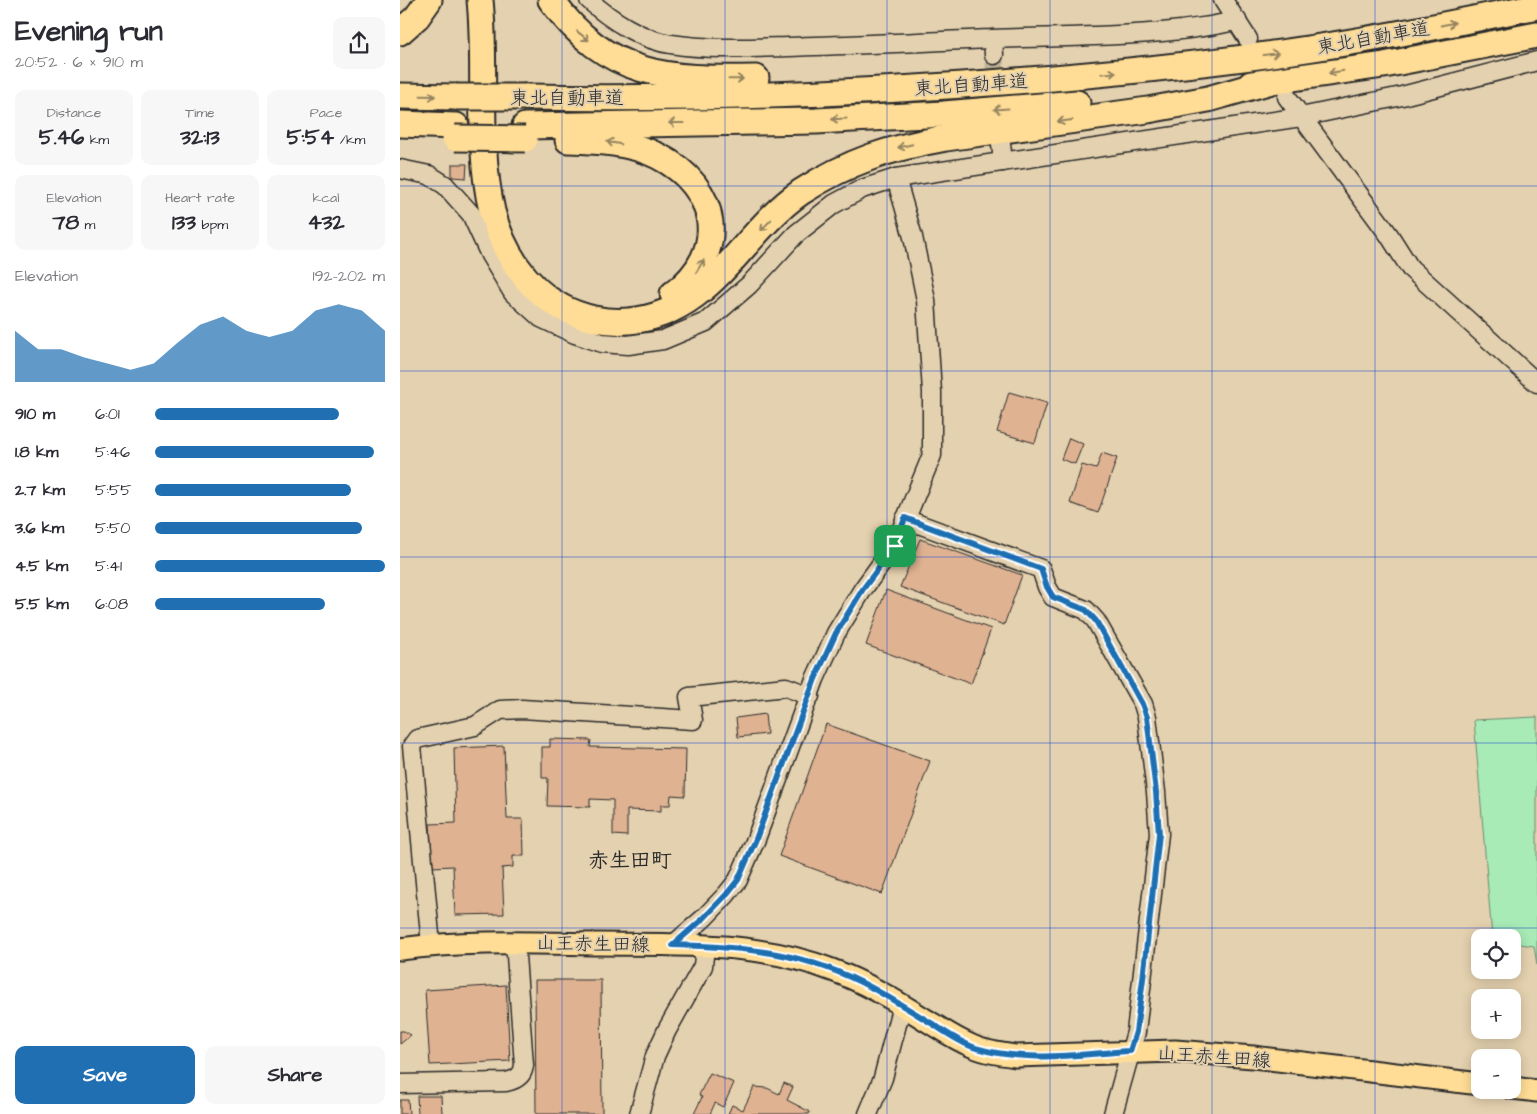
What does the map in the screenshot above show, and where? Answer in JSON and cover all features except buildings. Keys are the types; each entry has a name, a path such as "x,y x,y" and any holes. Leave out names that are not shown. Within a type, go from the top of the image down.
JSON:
{"highway":[{"path":"400,32 417,17 429,0"},
{"path":"480,0 484,44 485,158 488,191 497,228 514,263 537,290 550,301 566,310 603,320 619,322 652,317 688,300 706,286 798,194 842,167 868,157 919,142 1148,110 1277,89"},
{"path":"493,0 495,16 498,169 511,225 524,255 548,284 582,302 602,307 637,307 672,294 686,284 696,272 710,242 707,206 700,192 689,178 674,165 656,155 631,146 525,132"},
{"path":"551,0 575,30 597,47 636,68 658,73 704,78 940,74 1043,79"},
{"name":"東北自動車道","path":"400,96 737,96 942,87 1152,69 1349,43 1537,6"},
{"name":"東北自動車道","path":"400,124 456,132 525,132 816,121 1277,89 1384,65 1537,35"},
{"path":"400,134 456,132"}],"main road":[{"name":"山王赤生田線","path":"400,949 431,945 516,942 705,946 763,950 834,970 872,988 957,1039 973,1047 993,1052 1016,1056 1033,1056 1130,1051 1175,1051 1253,1057 1471,1083"},
{"path":"1521,1089 1537,1091"}],"street":[{"path":"589,0 622,24 648,38 670,44 747,48 863,45 993,47 1158,32 1224,24 1237,20"},
{"path":"1223,0 1248,39"},
{"path":"400,169 429,175 445,185 471,214 490,256 513,293 541,318 575,334 602,342 628,345 663,340 706,322 749,285 796,234 834,204 862,189 896,178 1301,117 1402,96 1537,61"},
{"path":"1277,89 1301,117 1389,235 1410,268 1537,382"},
{"path":"1001,144 1004,162"},
{"path":"673,945 704,918 738,880 747,861 815,679 836,633 863,589 895,546 932,455 932,392 926,300 913,237 896,178"},
{"path":"905,518 1041,569 1047,587 1053,597 1086,610 1096,621 1142,704 1147,717 1159,834 1136,1032 1113,1114"},
{"path":"431,945 412,746 417,739 475,726 500,710 522,709 694,720 690,697 786,687 810,696"},
{"path":"400,1084 506,1082 515,1080 520,1076 524,1071 524,1065 516,942"},
{"path":"639,1114 655,1056 667,1030 703,966 705,946"},
{"path":"868,1114 883,1078 902,1006"}],"green space":[{"path":"1537,717 1537,965 1534,946 1521,944 1521,929 1491,929 1474,720"}],"tunnel":[{"path":"994,55 999,121"}],"district":[{"name":"赤生田町","path":"630,860"}],"route":[{"path":"905,518 1041,569 1044,581 1053,597 1086,610 1096,621 1142,704 1147,717 1159,834 1136,1032 1130,1051 1016,1056 993,1052 973,1047 872,988 834,970 811,962 763,950 673,945 704,918 738,880 756,839 815,679 836,633 863,589 895,546 905,518"}]}
